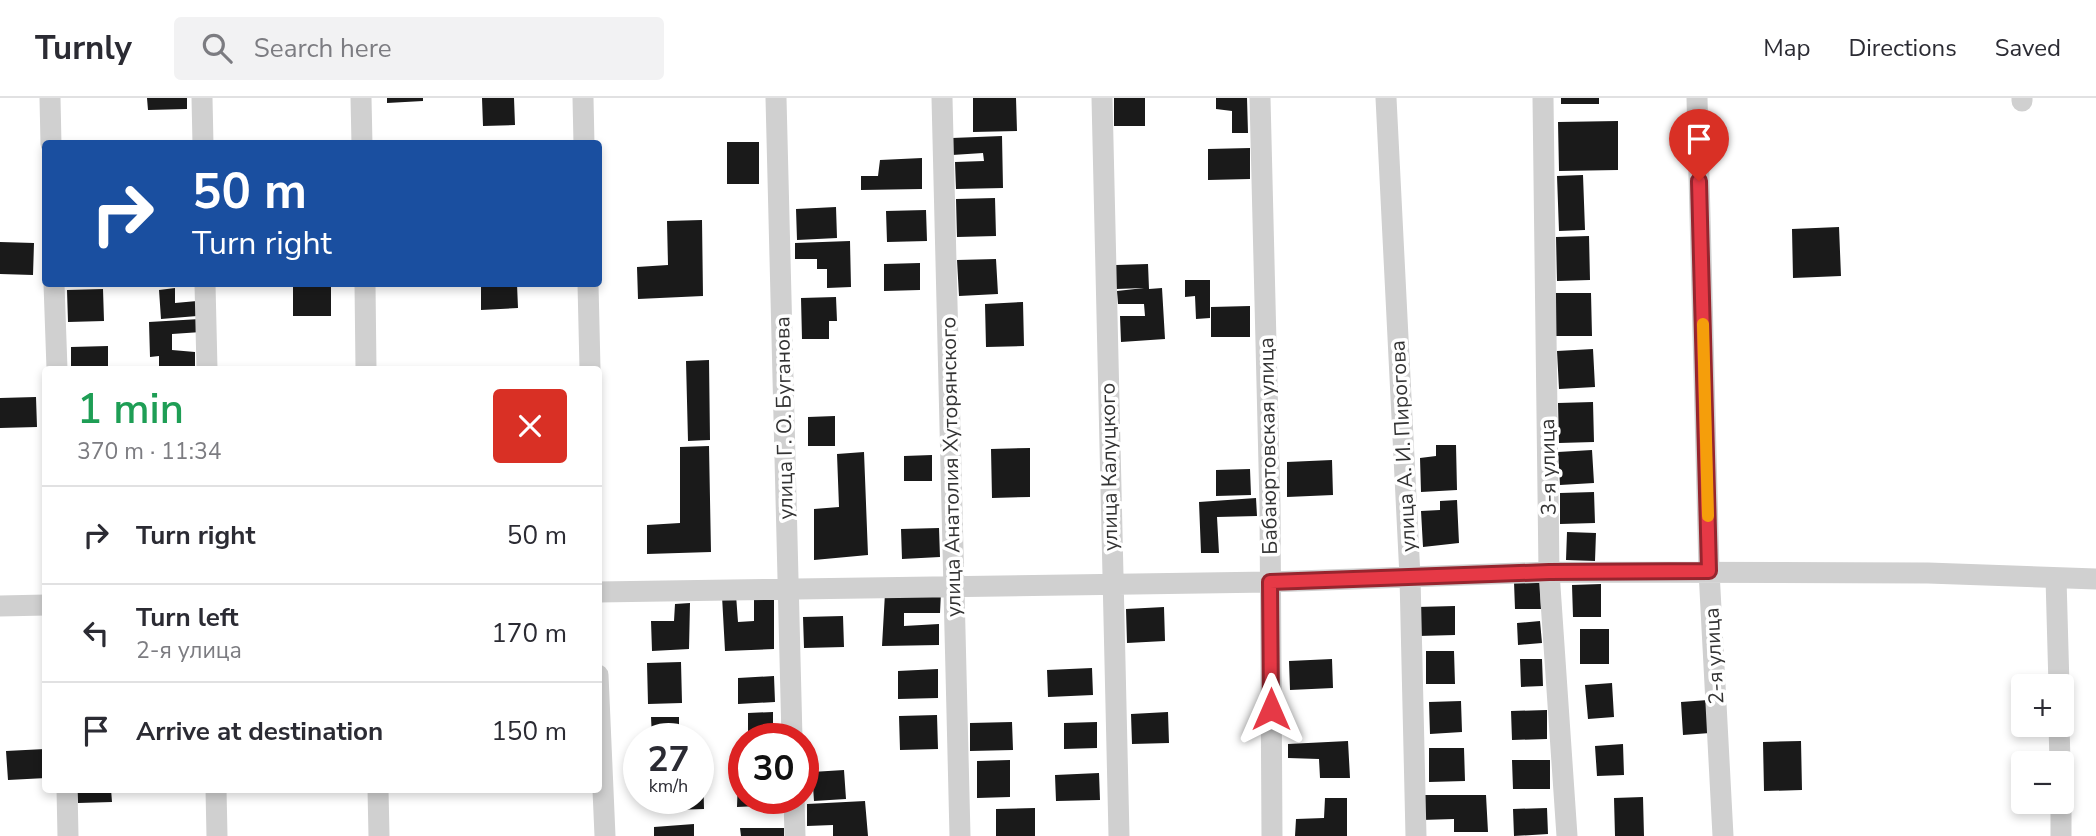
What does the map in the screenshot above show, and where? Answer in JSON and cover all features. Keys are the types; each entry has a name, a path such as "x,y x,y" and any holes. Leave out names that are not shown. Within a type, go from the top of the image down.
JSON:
{"street":[{"path":"50,98 51,140"},
{"path":"202,98 203,140"},
{"path":"361,98 362,140"},
{"path":"583,98 584,140"},
{"name":"улица Г. О. Буганова","path":"776,98 792,723"},
{"name":"улица Анатолия Хуторянского","path":"942,98 960,836"},
{"name":"улица Калуцкого","path":"1102,98 1111,585 1119,836"},
{"name":"Бабаюртовская улица","path":"1260,98 1270,582 1272,836"},
{"name":"улица А. И. Пирогова","path":"1386,98 1410,577 1416,836"},
{"name":"3-я улица","path":"1544,98 1549,572 1567,836"},
{"name":"2-я улица","path":"1697,98 1709,571 1723,836"},
{"path":"54,287 57,366"},
{"path":"205,287 207,366"},
{"path":"365,287 366,366"},
{"path":"588,287 590,366"},
{"path":"602,592 1270,582 1549,572 1709,571 2096,579"},
{"path":"2056,578 2059,674"},
{"path":"0,606 42,605"},
{"path":"602,767 605,836"},
{"path":"67,793 68,836"},
{"path":"216,793 218,836"},
{"path":"378,793 380,836"},
{"path":"794,814 795,836"},
{"path":"2061,814 2061,836"}],"building":[{"path":"147,98 187,98 187,109 148,110"},
{"path":"387,98 423,98 423,101 387,103"},
{"path":"482,98 514,98 515,125 483,126"},
{"path":"973,98 1016,98 1017,131 973,132"},
{"path":"1114,98 1145,98 1145,126 1114,126"},
{"path":"1216,98 1247,98 1248,133 1232,133 1232,111 1216,109"},
{"path":"1561,98 1599,98 1599,104 1561,104"},
{"path":"1618,121 1618,170 1559,171 1558,122"},
{"path":"1002,136 1003,188 956,189 955,162 984,161 983,153 952,155 952,138"},
{"path":"727,142 759,142 759,184 727,184"},
{"path":"1250,148 1250,179 1208,180 1208,149"},
{"path":"922,158 922,189 861,190 861,176 878,176 880,160"},
{"path":"1583,175 1585,230 1559,231 1557,176"},
{"path":"995,198 996,236 957,237 956,199"},
{"path":"836,207 837,238 797,240 796,209"},
{"path":"926,210 927,241 887,242 886,211"},
{"path":"702,220 703,296 638,299 637,267 668,265 667,221"},
{"path":"1839,227 1841,276 1793,278 1792,229"},
{"path":"1589,236 1590,280 1557,281 1556,237"},
{"path":"850,241 851,287 827,288 827,269 817,269 817,259 795,259 795,243"},
{"path":"0,242 34,243 33,275 0,274"},
{"path":"996,259 998,294 959,296 957,260"},
{"path":"920,263 920,290 884,291 884,264"},
{"path":"1148,264 1149,289 1162,288 1165,339 1121,342 1120,316 1145,316 1144,304 1118,304 1117,291 1144,288 1116,289 1116,265"},
{"path":"1185,280 1210,280 1210,318 1196,319 1195,296 1185,297"},
{"path":"293,287 331,287 331,316 293,316"},
{"path":"481,287 517,287 518,308 481,310"},
{"path":"175,288 175,303 197,301 197,316 161,319 159,290"},
{"path":"103,289 104,321 68,322 67,290"},
{"path":"1555,293 1591,293 1592,336 1555,336"},
{"path":"836,297 837,321 829,321 829,339 802,339 801,298"},
{"path":"1023,302 1024,346 986,347 985,304"},
{"path":"1250,306 1250,337 1211,337 1211,307"},
{"path":"200,319 201,332 172,334 172,350 195,352 195,366 159,366 159,356 150,357 149,322"},
{"path":"108,346 108,366 71,366 71,347"},
{"path":"1593,349 1595,387 1559,389 1557,351"},
{"path":"709,360 710,440 688,441 686,361"},
{"path":"36,397 37,427 0,428 0,398"},
{"path":"1593,402 1594,442 1559,443 1558,403"},
{"path":"835,416 835,446 808,446 808,417"},
{"path":"1436,445 1456,445 1457,490 1421,492 1420,458 1436,456"},
{"path":"709,446 711,552 647,554 647,525 680,523 680,447"},
{"path":"1030,448 1030,497 992,498 991,449"},
{"path":"1592,450 1594,483 1560,485 1558,452"},
{"path":"864,452 868,555 814,560 814,509 839,507 837,454"},
{"path":"932,455 932,481 904,481 904,456"},
{"path":"1332,460 1333,495 1287,497 1287,462"},
{"path":"1250,469 1251,495 1216,496 1216,470"},
{"path":"1594,492 1595,523 1560,524 1560,493"},
{"path":"1256,498 1257,516 1217,517 1219,553 1201,553 1199,502"},
{"path":"1457,500 1459,543 1423,547 1421,511 1440,510 1440,501"},
{"path":"939,528 940,557 902,559 901,529"},
{"path":"1567,532 1596,533 1595,561 1566,560"},
{"path":"1514,582 1540,582 1541,609 1515,609"},
{"path":"1601,584 1601,617 1573,617 1572,585"},
{"path":"941,592 940,613 904,613 904,626 939,624 939,645 882,646 885,593"},
{"path":"736,595 738,622 754,621 754,596 774,596 774,649 725,651 722,596"},
{"path":"690,603 689,649 652,651 651,621 674,621 675,604"},
{"path":"1455,606 1455,635 1418,636 1417,607"},
{"path":"1164,607 1165,641 1127,643 1126,609"},
{"path":"843,616 844,647 804,648 803,617"},
{"path":"1540,621 1542,643 1518,645 1517,623"},
{"path":"1580,629 1609,629 1609,664 1580,664"},
{"path":"1426,651 1454,651 1455,684 1426,684"},
{"path":"1332,659 1333,688 1290,690 1289,661"},
{"path":"1520,659 1542,659 1543,686 1521,687"},
{"path":"681,662 682,703 648,704 647,663"},
{"path":"1092,668 1093,695 1048,697 1047,670"},
{"path":"938,669 938,698 898,699 898,671"},
{"path":"774,676 775,702 738,704 738,678"},
{"path":"1612,683 1614,717 1588,719 1585,685"},
{"path":"1708,700 1710,733 1683,735 1681,702"},
{"path":"1461,701 1462,732 1430,734 1429,702"},
{"path":"1547,710 1547,739 1512,740 1511,711"},
{"path":"773,712 773,723 748,723 748,713"},
{"path":"1168,712 1169,743 1132,744 1131,714"},
{"path":"937,715 938,749 900,750 899,716"},
{"path":"651,717 679,717 679,723 651,723"},
{"path":"1012,722 1013,750 970,751 970,723"},
{"path":"1097,722 1097,748 1064,749 1064,723"},
{"path":"1348,741 1350,778 1320,778 1319,759 1288,758 1288,744"},
{"path":"1801,741 1802,790 1764,791 1763,742"},
{"path":"1623,744 1624,775 1597,776 1595,746"},
{"path":"1429,748 1464,748 1465,781 1429,782"},
{"path":"42,749 42,778 8,780 6,751"},
{"path":"1010,760 1010,797 977,798 977,761"},
{"path":"1512,760 1550,760 1550,789 1513,789"},
{"path":"844,770 846,799 819,801 819,772"},
{"path":"1099,773 1100,800 1056,801 1055,775"},
{"path":"77,793 111,793 112,802 78,803"},
{"path":"1421,795 1486,795 1488,832 1454,832 1454,819 1421,820"},
{"path":"1643,797 1644,836 1615,836 1614,798"},
{"path":"1325,798 1347,798 1347,836 1295,836 1296,819 1324,818"},
{"path":"865,801 868,836 833,836 833,825 807,826 807,814 819,814 819,803"},
{"path":"1035,808 1035,836 996,836 996,809"},
{"path":"1547,808 1548,834 1514,836 1513,809"},
{"path":"694,824 694,836 654,836 654,827"},
{"path":"740,828 784,828 784,836 741,836"}],"slow traffic":[{"path":"1703,324 1708,516"}],"route":[{"path":"1271,709 1270,582 1549,572 1709,571 1699,181"}]}
